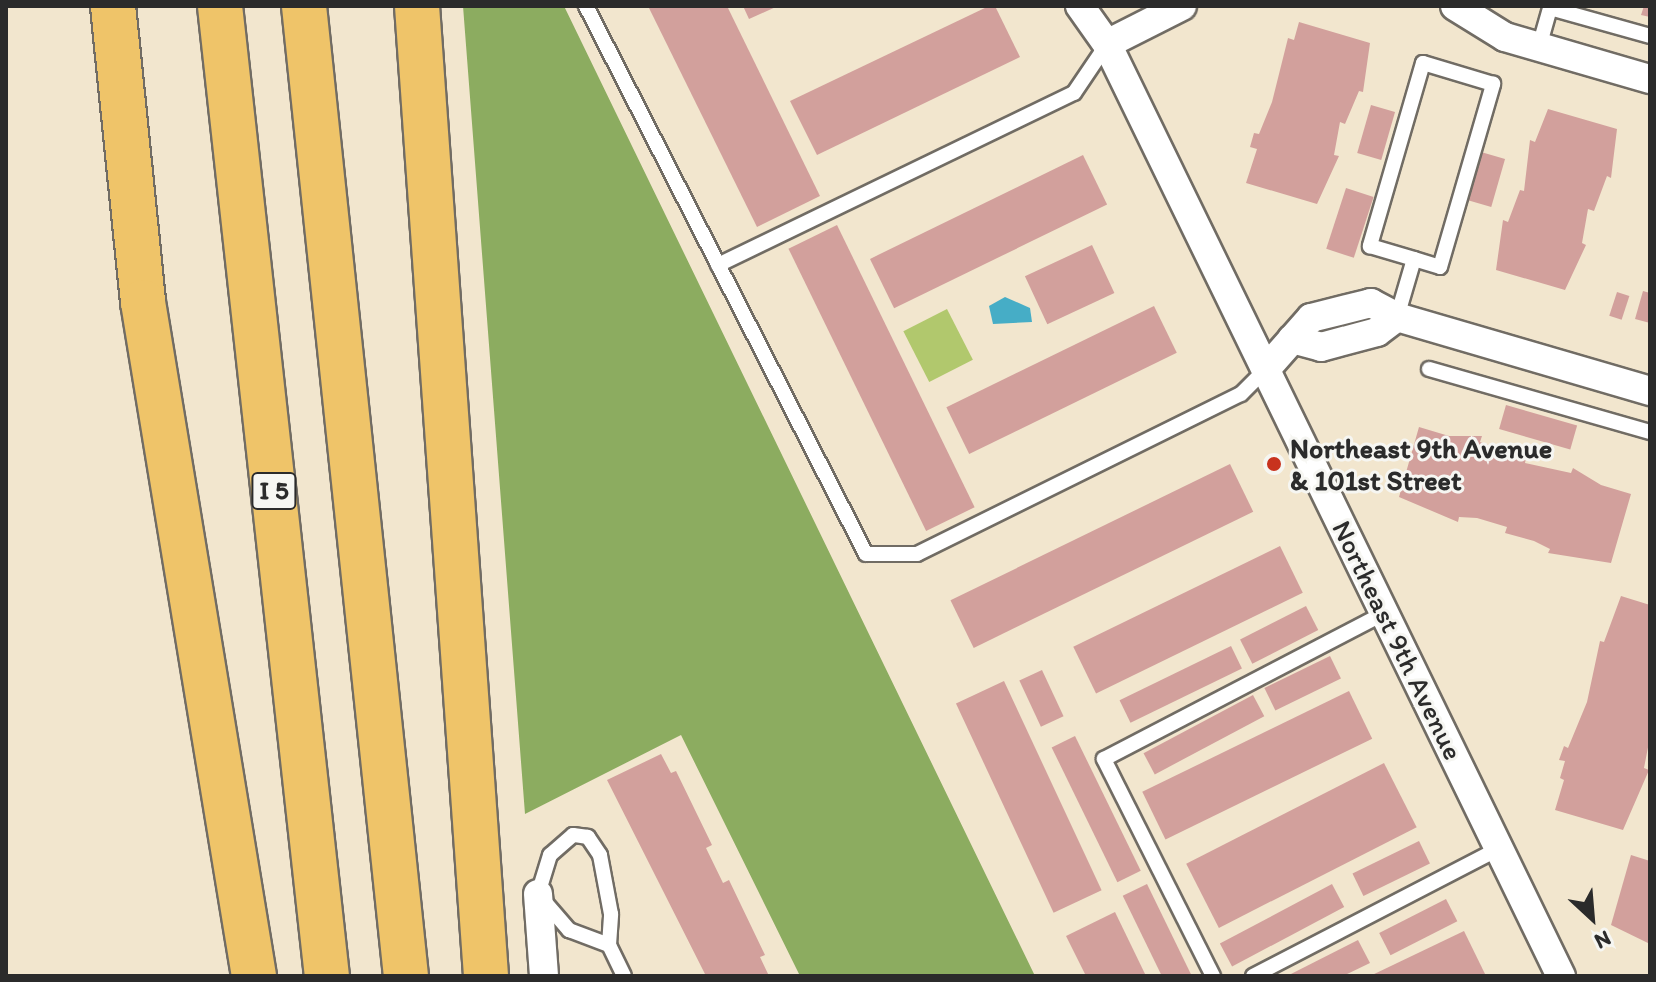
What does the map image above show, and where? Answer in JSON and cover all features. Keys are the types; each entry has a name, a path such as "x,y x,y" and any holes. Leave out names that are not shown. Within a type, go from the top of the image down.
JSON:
{"highway":[{"path":"113,6 143,302 254,976"},
{"name":"I 5","path":"220,6 327,976"},
{"path":"304,6 406,976"},
{"path":"417,6 486,976"}],"street":[{"name":"Northeast 9th Avenue","path":"1080,6 1107,44 1561,976"},
{"path":"1107,44 1182,6"},
{"path":"1455,6 1481,14 1505,37 1650,79"},
{"path":"1266,369 1292,339 1321,347 1377,332 1397,317 1650,391"},
{"path":"538,894 544,976"}],"lane":[{"path":"586,6 866,554 917,554 1241,394 1266,369"},
{"path":"1539,47 1550,8 1650,36"},
{"path":"718,265 1074,93 1107,44"},
{"path":"1423,63 1493,84 1440,267 1414,259 1370,246 1423,63"},
{"path":"1397,317 1414,259"},
{"path":"1429,369 1650,432"},
{"path":"1213,976 1104,759 1386,612"},
{"path":"609,945 569,930 538,894 550,855 561,840 588,837 600,855 609,945 624,976"},
{"path":"1253,976 1498,849"}],"green space":[{"path":"463,6 564,6 1035,976 800,976 681,735 525,814"},
{"path":"947,309 973,360 929,382 903,331"}],"water":[{"path":"1005,297 1030,308 1032,322 993,324 989,306"}],"building":[{"path":"648,6 727,6 820,196 757,227"},
{"path":"743,6 778,6 749,19"},
{"path":"989,6 995,6 1020,57 817,155 790,101"},
{"path":"1644,6 1650,6 1650,17 1641,15"},
{"path":"1299,22 1370,43 1363,92 1359,91 1345,124 1340,122 1334,155 1339,156 1317,204 1246,183 1257,149 1250,147 1254,133 1259,134 1272,102 1288,38 1294,40"},
{"path":"1371,105 1395,112 1381,160 1357,153"},
{"path":"1548,109 1617,129 1611,178 1607,176 1594,211 1588,209 1582,243 1586,245 1565,290 1496,270 1503,220 1508,222 1520,190 1524,191 1530,140 1535,142"},
{"path":"1481,152 1505,159 1491,207 1467,200"},
{"path":"1083,155 1107,204 894,308 870,259"},
{"path":"1346,188 1374,197 1354,258 1326,249"},
{"path":"837,225 975,507 926,531 788,249"},
{"path":"1092,245 1114,293 1047,324 1025,276"},
{"path":"1643,291 1650,293 1650,323 1635,319"},
{"path":"1617,292 1629,296 1622,320 1609,316"},
{"path":"1154,306 1177,353 969,454 946,407"},
{"path":"1506,405 1577,425 1570,449 1499,429"},
{"path":"1419,427 1449,436 1482,436 1480,442 1526,458 1525,463 1571,473 1573,468 1601,485 1631,494 1611,563 1548,553 1550,549 1534,541 1505,533 1507,527 1477,518 1459,517 1458,522 1399,497"},
{"path":"1230,464 1253,512 974,648 950,600"},
{"path":"1280,546 1303,593 1096,694 1073,647"},
{"path":"1621,596 1650,605 1650,737 1644,768 1649,770 1623,830 1555,810 1564,780 1560,778 1565,761 1559,760 1564,746 1568,748 1587,702 1600,641 1604,642"},
{"path":"1306,606 1318,630 1252,664 1240,640"},
{"path":"1231,646 1242,668 1131,723 1120,700"},
{"path":"1330,656 1341,678 1275,710 1264,688"},
{"path":"1042,670 1064,716 1041,727 1019,681"},
{"path":"1004,681 1102,890 1054,913 956,703"},
{"path":"1349,691 1372,739 1166,839 1142,792"},
{"path":"1253,695 1264,716 1155,774 1144,753"},
{"path":"1075,736 1141,871 1117,882 1052,747"},
{"path":"661,754 671,773 676,771 712,845 706,848 723,883 729,880 765,955 760,957 769,976 706,976 607,780"},
{"path":"1384,763 1417,827 1219,928 1186,864"},
{"path":"1419,841 1430,863 1363,896 1352,873"},
{"path":"1631,855 1650,861 1650,944 1611,925"},
{"path":"1147,884 1192,976 1162,976 1123,896"},
{"path":"1332,884 1344,907 1232,967 1220,944"},
{"path":"1446,899 1457,921 1391,955 1379,933"},
{"path":"1115,912 1146,976 1086,976 1066,936"},
{"path":"1464,931 1486,976 1370,976"},
{"path":"1358,940 1370,963 1343,976 1287,976"}],"place":[{"name":"Northeast 9th Avenue & 101st Street","path":"1274,464"}]}
